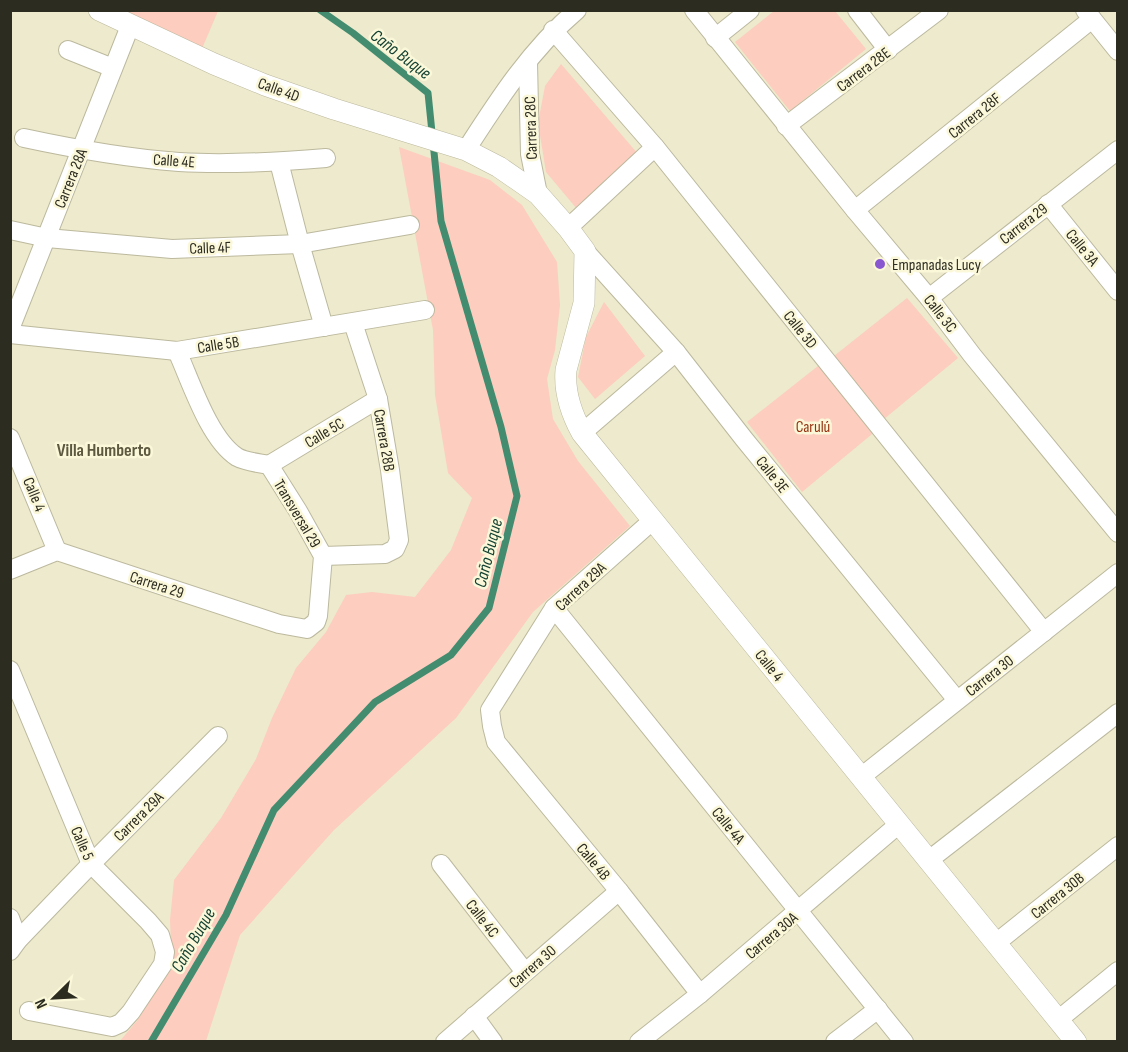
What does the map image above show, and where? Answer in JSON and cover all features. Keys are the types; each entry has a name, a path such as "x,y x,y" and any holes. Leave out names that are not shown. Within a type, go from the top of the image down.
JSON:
{"street":[{"name":"Calle 4D","path":"99,10 214,64 265,85 459,148"},
{"name":"Carrera 28C","path":"459,148 553,30 577,10"},
{"name":"Calle 3C","path":"694,10 1118,534"},
{"path":"715,38 750,10"},
{"path":"857,10 888,50"},
{"name":"Carrera 28E","path":"786,126 939,10"},
{"path":"1089,15 1118,51"},
{"name":"Carrera 28F","path":"855,210 1089,15"},
{"name":"Carrera 28A","path":"10,329 130,26"},
{"name":"Calle 3D","path":"553,30 655,147 1044,632"},
{"path":"68,50 113,68"},
{"name":"Carrera 28C","path":"528,62 530,154 538,194"},
{"name":"Calle 4E","path":"24,138 81,150 180,162 279,162 326,158"},
{"path":"568,228 655,147"},
{"path":"459,148 499,167 538,194 585,251"},
{"name":"Carrera 29","path":"929,298 1118,150"},
{"path":"279,162 324,327"},
{"name":"Calle 3A","path":"1048,204 1118,291"},
{"name":"Calle 4F","path":"10,230 46,238 172,249 300,244 410,225"},
{"name":"Calle 3E","path":"585,251 676,352 957,700"},
{"name":"Calle 4","path":"585,251 584,303 566,369 565,381 571,410 582,433 1076,1041"},
{"name":"Calle 5B","path":"10,334 177,351 424,310"},
{"name":"Carrera 28B","path":"323,556 385,554 394,549 399,540 378,399 353,323"},
{"path":"177,351 213,431 225,448 240,458 269,465"},
{"path":"582,433 676,352"},
{"name":"Calle 5C","path":"269,465 378,399"},
{"name":"Calle 4","path":"10,438 57,551"},
{"name":"Transversal 29","path":"269,465 323,556 318,616 316,622 307,629"},
{"name":"Carrera 29A","path":"492,726 490,710 554,608 652,520"},
{"path":"10,570 57,551"},
{"name":"Carrera 29","path":"57,551 279,624 307,629"},
{"name":"Carrera 30","path":"861,777 1118,573"},
{"name":"Calle 4A","path":"554,608 904,1041"},
{"name":"Calle 5","path":"10,670 91,864 160,935 165,951 163,964 121,1023 112,1027 29,1011"},
{"path":"929,860 1118,713"},
{"name":"Calle 4B","path":"492,726 496,742 619,891 700,994"},
{"name":"Carrera 29A","path":"14,946 91,864 218,736"},
{"name":"Carrera 30A","path":"639,1041 700,994 899,824"},
{"name":"Carrera 30B","path":"996,943 1118,846"},
{"name":"Calle 4C","path":"441,864 525,972"},
{"name":"Carrera 30","path":"445,1041 619,891"},
{"path":"10,918 14,946"},
{"path":"1059,1020 1118,971"},
{"path":"836,1041 878,1009"},
{"path":"474,1016 493,1041"}],"green space":[{"path":"130,11 218,11 198,58 126,20"},
{"path":"774,11 835,11 866,49 790,111 735,42"},
{"path":"561,64 638,154 577,209 546,172 538,123 545,86"},
{"path":"399,147 490,180 522,205 557,262 560,305 555,350 547,379 553,419 578,461 630,526 533,612 456,718 334,830 240,935 206,1041 119,1042 137,1021 172,965 170,920 174,880 221,818 256,759 272,718 296,668 326,632 346,595 372,592 415,597 451,550 472,498 448,473 435,395 433,330"},
{"name":"Carulú","path":"907,298 958,358 884,419 834,356"},
{"path":"604,302 645,356 595,399 578,377 586,337"},
{"name":"Carulú","path":"823,362 877,430 802,492 747,422"}],"waterway":[{"name":"Caño Buque","path":"151,1042 226,915 274,810 375,702 451,655 489,608 517,496 501,427 441,221 428,93 353,33 320,10"}],"place":[{"name":"Empanadas Lucy","path":"880,264"}],"district":[{"name":"Villa Humberto","path":"104,450"}]}
